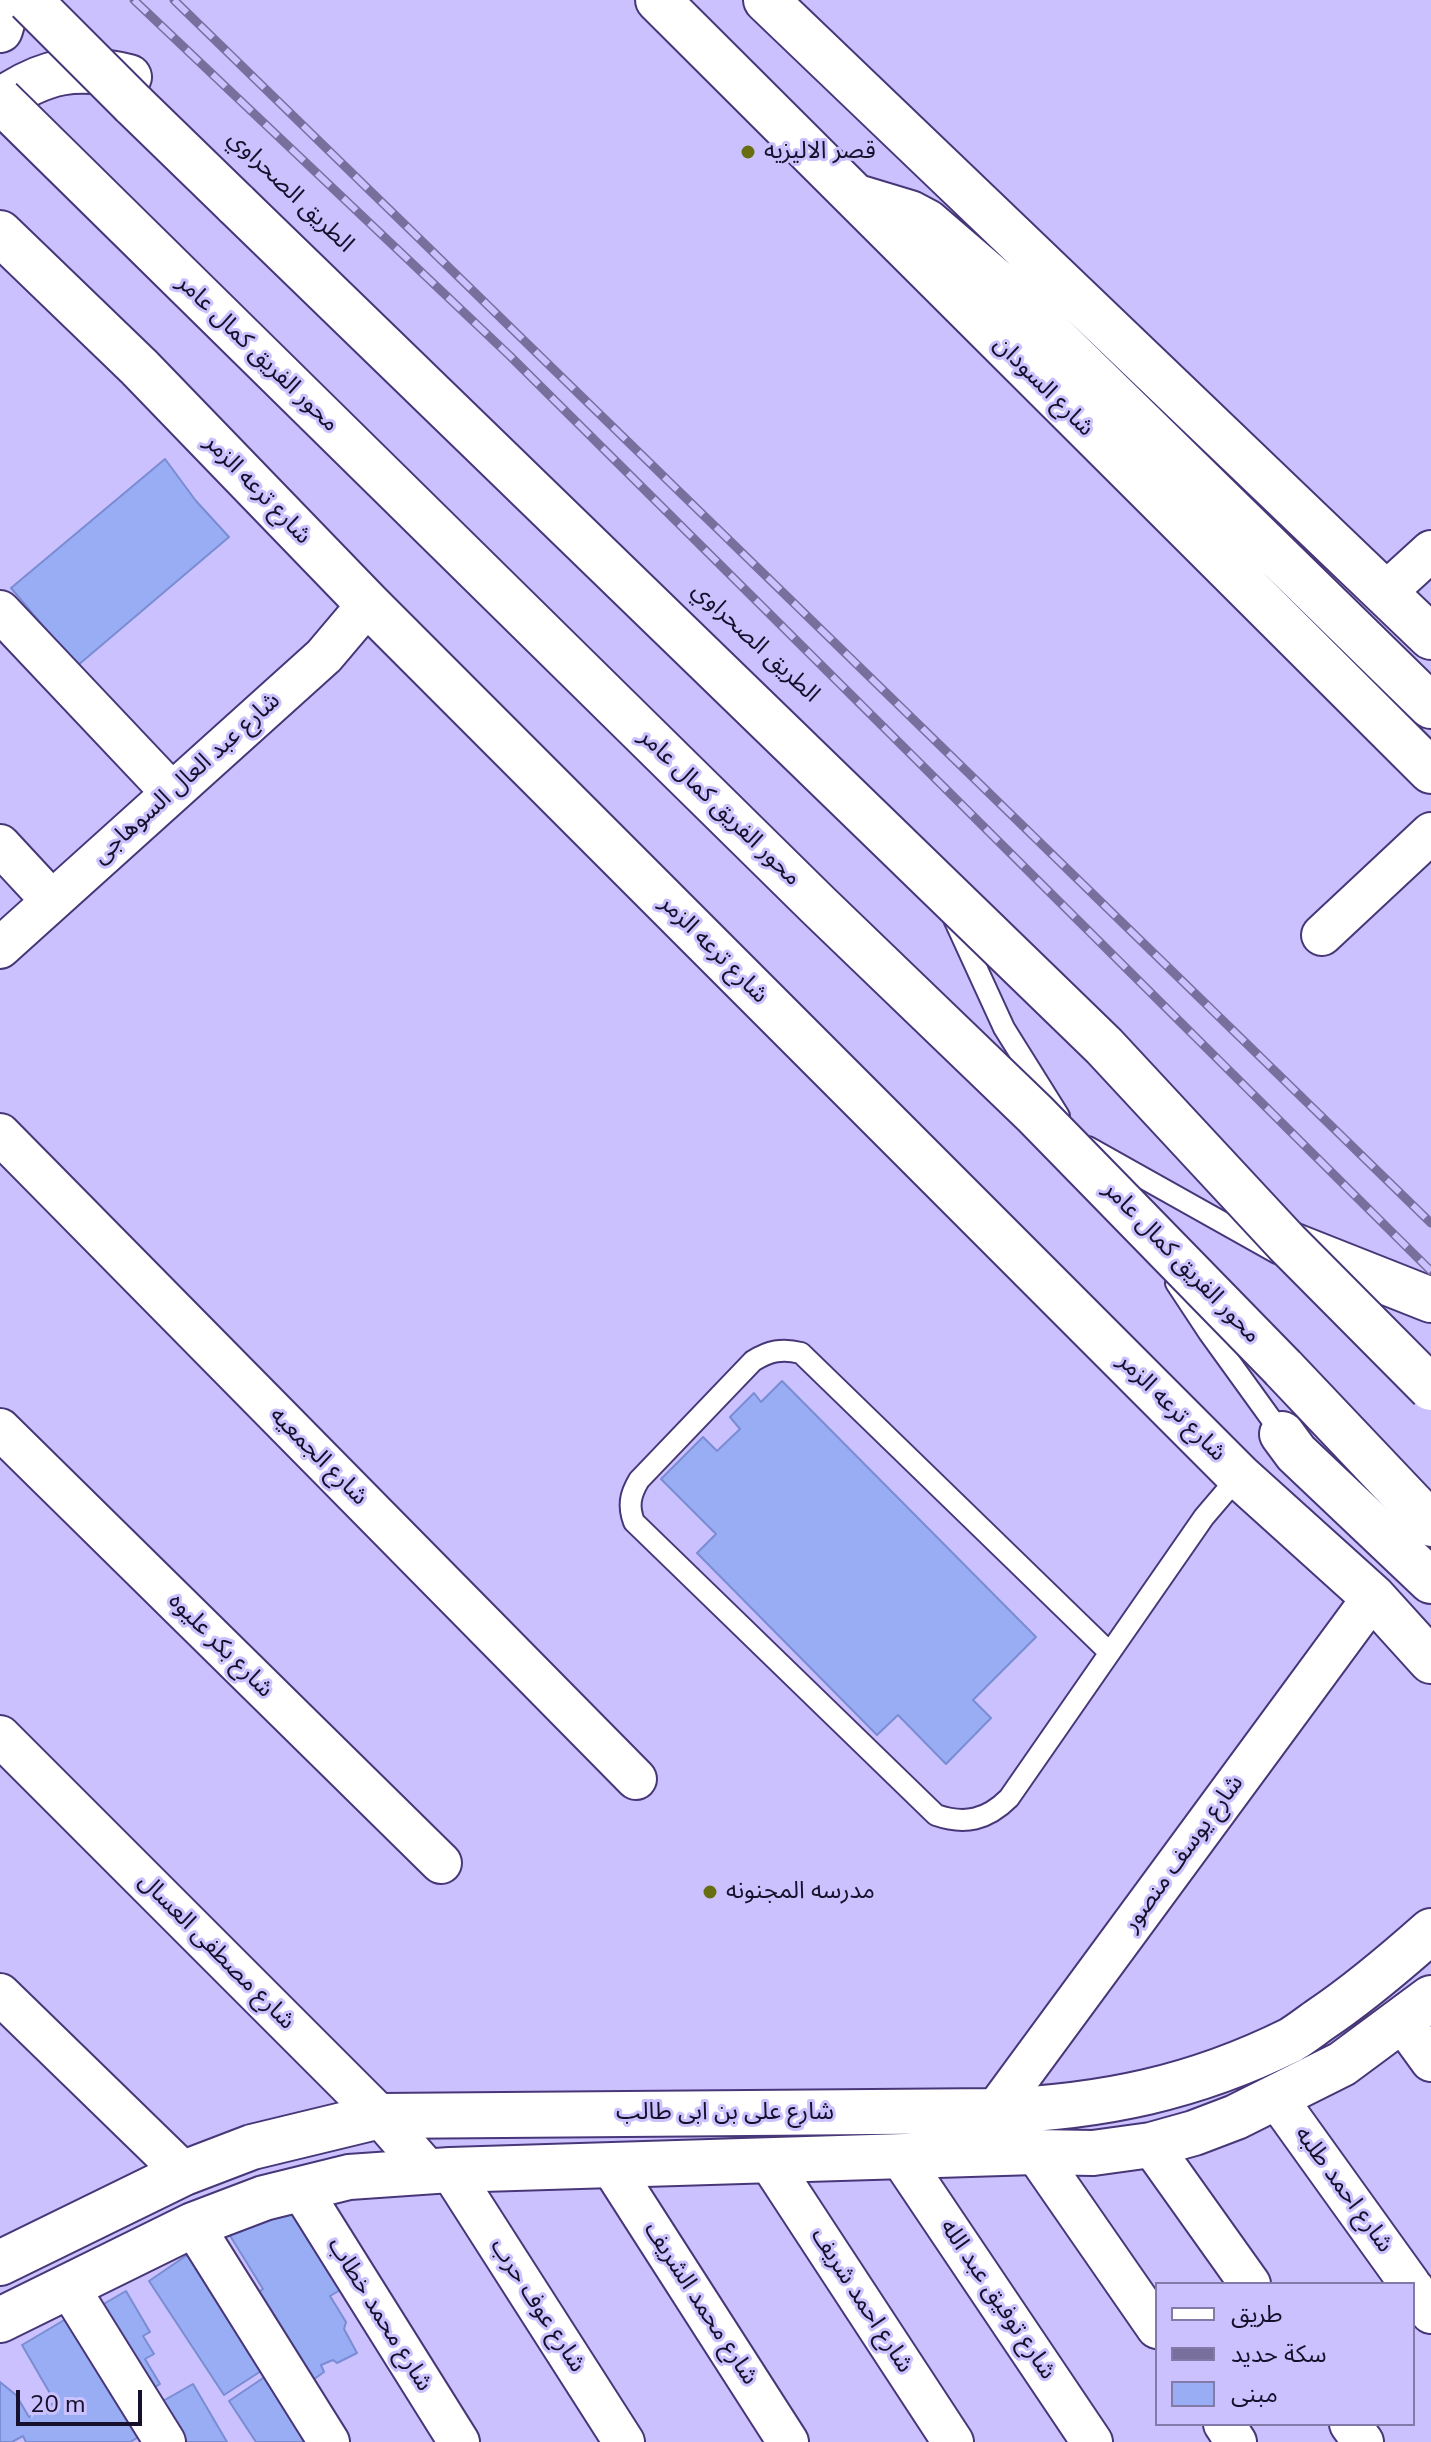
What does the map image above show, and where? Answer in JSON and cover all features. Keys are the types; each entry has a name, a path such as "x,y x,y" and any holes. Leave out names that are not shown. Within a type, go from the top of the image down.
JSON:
{"main road":[{"path":"0,30 9,0"},
{"path":"29,0 832,785 1104,1046 1287,1243 1431,1388"},
{"name":"شارع السودان","path":"658,0 1431,771"},
{"path":"766,0 1431,637"},
{"path":"0,101 41,77 64,71 88,69 140,83"},
{"name":"محور الفريق كمال عامر","path":"0,101 819,906 1035,1114 1431,1524"},
{"path":"851,195 910,213 927,222 1006,290 1431,706"},
{"name":"شارع ترعه الزمر","path":"0,233 139,367 368,604 1239,1476 1373,1597 1431,1661"},
{"path":"1287,1243 1431,1300"},
{"path":"1282,1434 1296,1453 1431,1581"},
{"name":"شارع على بن ابى طالب","path":"0,2263 184,2173 252,2147 380,2116 995,2111 1044,2109 1139,2096 1197,2078 1293,2039 1352,1998 1431,1931"},
{"name":"شارع على بن ابى طالب","path":"0,2320 193,2225 264,2198 349,2177 440,2171 1035,2152 1093,2153 1151,2145 1236,2117 1342,2064 1416,2010"}],"street":[{"path":"1386,592 1431,551"},
{"name":"شارع عبد العال السوهاجى","path":"0,948 324,656 368,604"},
{"path":"0,611 172,793"},
{"path":"1322,935 1431,833"},
{"path":"0,845 51,900"},
{"name":"شارع الجمعيه","path":"0,1134 636,1779"},
{"name":"شارع بكر عليوه","path":"0,1429 441,1863"},
{"name":"شارع يوسف منصور","path":"995,2111 1373,1597"},
{"name":"شارع مصطفى العسال","path":"0,1736 380,2116 440,2171"},
{"path":"0,1994 184,2173"},
{"path":"1416,2010 1431,2061"},
{"name":"شارع احمد طلبه","path":"1275,2096 1409,2282"},
{"path":"1151,2145 1249,2282"},
{"path":"1035,2152 1155,2325"},
{"name":"شارع توفيق عبد الله","path":"901,2158 1092,2442"},
{"name":"شارع احمد شريف","path":"769,2161 953,2442"},
{"name":"شارع محمد الشريف","path":"611,2166 788,2442"},
{"name":"شارع عوف حرب","path":"440,2171 624,2442"},
{"name":"شارع محمد خطاب","path":"300,2188 459,2442"},
{"path":"193,2225 329,2442"},
{"path":"68,2286 165,2442"},
{"name":"شارع احمد طلبه","path":"1415,2290 1431,2313"}],"lane":[{"path":"54,0 140,83"},
{"name":"الطريق الصحراوي","path":"423,358 688,615"},
{"path":"855,777 898,822 925,860 1004,1028 1074,1138 1282,1434"},
{"path":"1074,1138 1380,1311 1411,1339"},
{"path":"1325,1280 1431,1306"},
{"path":"1109,1652 801,1353 778,1350 753,1361 632,1490 629,1503 634,1522 936,1815 976,1820 1000,1807 1204,1517 1239,1476"}],"building":[{"path":"165,459 196,501 229,537 77,666 11,588"},
{"path":"782,1381 1036,1637 973,1700 991,1718 946,1764 898,1715 877,1735 697,1553 716,1534 661,1479 703,1437 717,1451 740,1429 730,1417 754,1393 761,1402"},
{"path":"298,2193 342,2289 330,2296 346,2322 344,2329 357,2353 337,2363 333,2360 321,2365 324,2372 303,2387 252,2296 263,2289 229,2234"},
{"path":"196,2249 272,2364 224,2395 149,2281"},
{"path":"126,2291 150,2332 143,2336 154,2354 145,2359 160,2384 138,2397 88,2313"},
{"path":"71,2316 142,2435 130,2442 26,2442 23,2436 12,2442 0,2442 0,2382 16,2395 29,2417 55,2402 22,2345"},
{"path":"275,2370 311,2442 256,2442 229,2401"},
{"path":"193,2384 227,2442 175,2442 154,2406"}],"railway":[{"path":"134,0 510,356 1431,1271"},
{"path":"174,0 1431,1223"}],"place":[{"name":"قصر الاليزيه","path":"748,152"},
{"name":"مدرسه المجنونه","path":"710,1892"}]}
